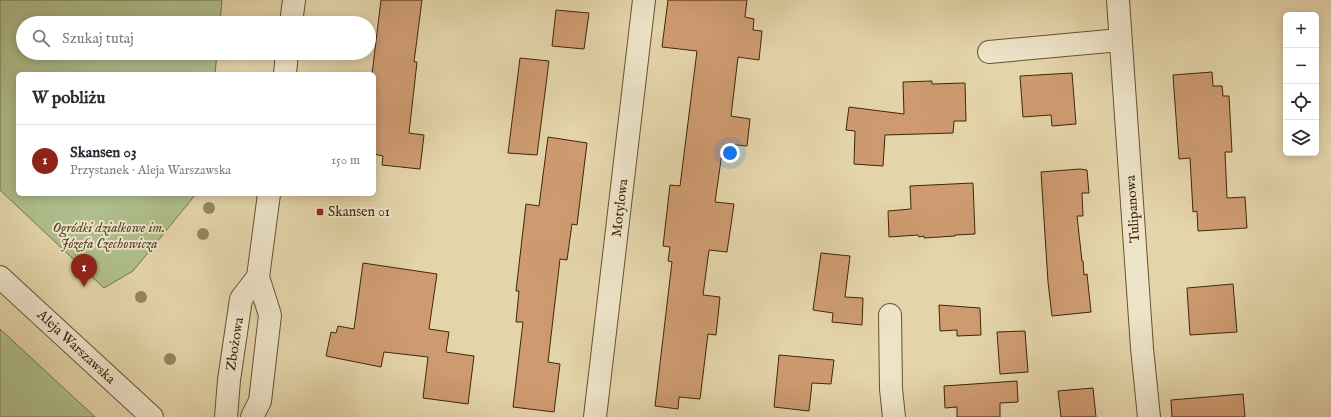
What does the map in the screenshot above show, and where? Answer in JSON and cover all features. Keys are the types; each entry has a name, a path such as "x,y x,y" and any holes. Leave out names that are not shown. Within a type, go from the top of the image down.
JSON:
{"street":[{"path":"292,16 294,0"},
{"name":"Motylowa","path":"595,417 644,0"},
{"name":"Tulipanowa","path":"1118,0 1142,348 1149,417"},
{"path":"989,52 1120,40"},
{"path":"285,72 286,60"},
{"path":"252,417 260,401 270,314 258,277 269,196"},
{"name":"Aleja Warszawska","path":"0,277 152,417"},
{"name":"Zbożowa","path":"226,417 229,380 241,299 258,277"},
{"path":"890,316 891,389 894,417"}],"green space":[{"name":"Ogródki działkowe im. Józefa Czechowicza","path":"0,0 222,0 221,16 16,16 16,60 216,60 215,72 16,72 16,196 194,196 133,271 104,288 0,190"},
{"path":"0,329 95,417 0,417"}],"building":[{"path":"381,0 422,0 414,62 417,62 409,133 424,135 420,169 382,165 383,156 376,154 376,72 372,72 374,60 376,60 376,41"},
{"path":"668,0 747,0 745,17 754,19 753,30 762,31 759,60 738,57 731,116 750,119 747,146 727,144 726,153 722,153 715,202 734,204 727,252 709,250 703,295 720,297 716,335 708,334 700,399 679,397 678,409 655,406 672,262 668,261 670,247 663,246 670,185 680,186 697,51 662,47"},
{"path":"556,10 589,13 584,49 552,46"},
{"path":"520,58 549,61 537,155 508,153"},
{"path":"1212,72 1213,86 1222,86 1223,96 1229,96 1232,152 1225,152 1227,198 1245,197 1247,228 1198,231 1197,211 1193,212 1190,158 1179,159 1173,75"},
{"path":"1072,73 1076,124 1052,126 1051,115 1023,117 1020,76"},
{"path":"932,81 932,84 965,83 966,121 954,121 953,133 885,135 883,166 854,164 855,131 846,130 849,107 904,114 903,82"},
{"path":"548,137 587,143 577,225 572,224 567,260 560,259 548,362 560,364 554,412 513,407 523,322 516,322 519,291 516,291 526,204 539,206"},
{"path":"1080,169 1087,170 1089,193 1082,193 1083,216 1077,216 1084,275 1087,274 1091,312 1052,316 1048,282 1041,172"},
{"path":"973,183 975,234 924,238 924,236 919,237 918,235 889,237 888,211 911,209 910,186"},
{"path":"821,253 850,256 845,297 863,298 862,325 832,322 833,313 813,310"},
{"path":"363,263 437,274 429,329 449,332 446,352 474,356 468,404 423,398 428,357 384,352 381,367 326,356 331,332 336,333 338,326 354,329"},
{"path":"1233,284 1237,332 1190,335 1187,288"},
{"path":"939,305 980,308 981,335 957,336 957,330 940,331"},
{"path":"1025,331 1028,372 1000,374 997,332"},
{"path":"779,355 834,360 831,384 812,383 809,411 774,407"},
{"path":"1017,381 1018,402 1000,403 1000,417 957,417 957,407 945,408 944,386"},
{"path":"1093,388 1096,417 1061,417 1058,391"},
{"path":"1243,394 1245,417 1172,417 1171,400"}],"place":[{"name":"Skansen 01","path":"320,212"},
{"name":"Skansen 03","path":"84,287"}]}
